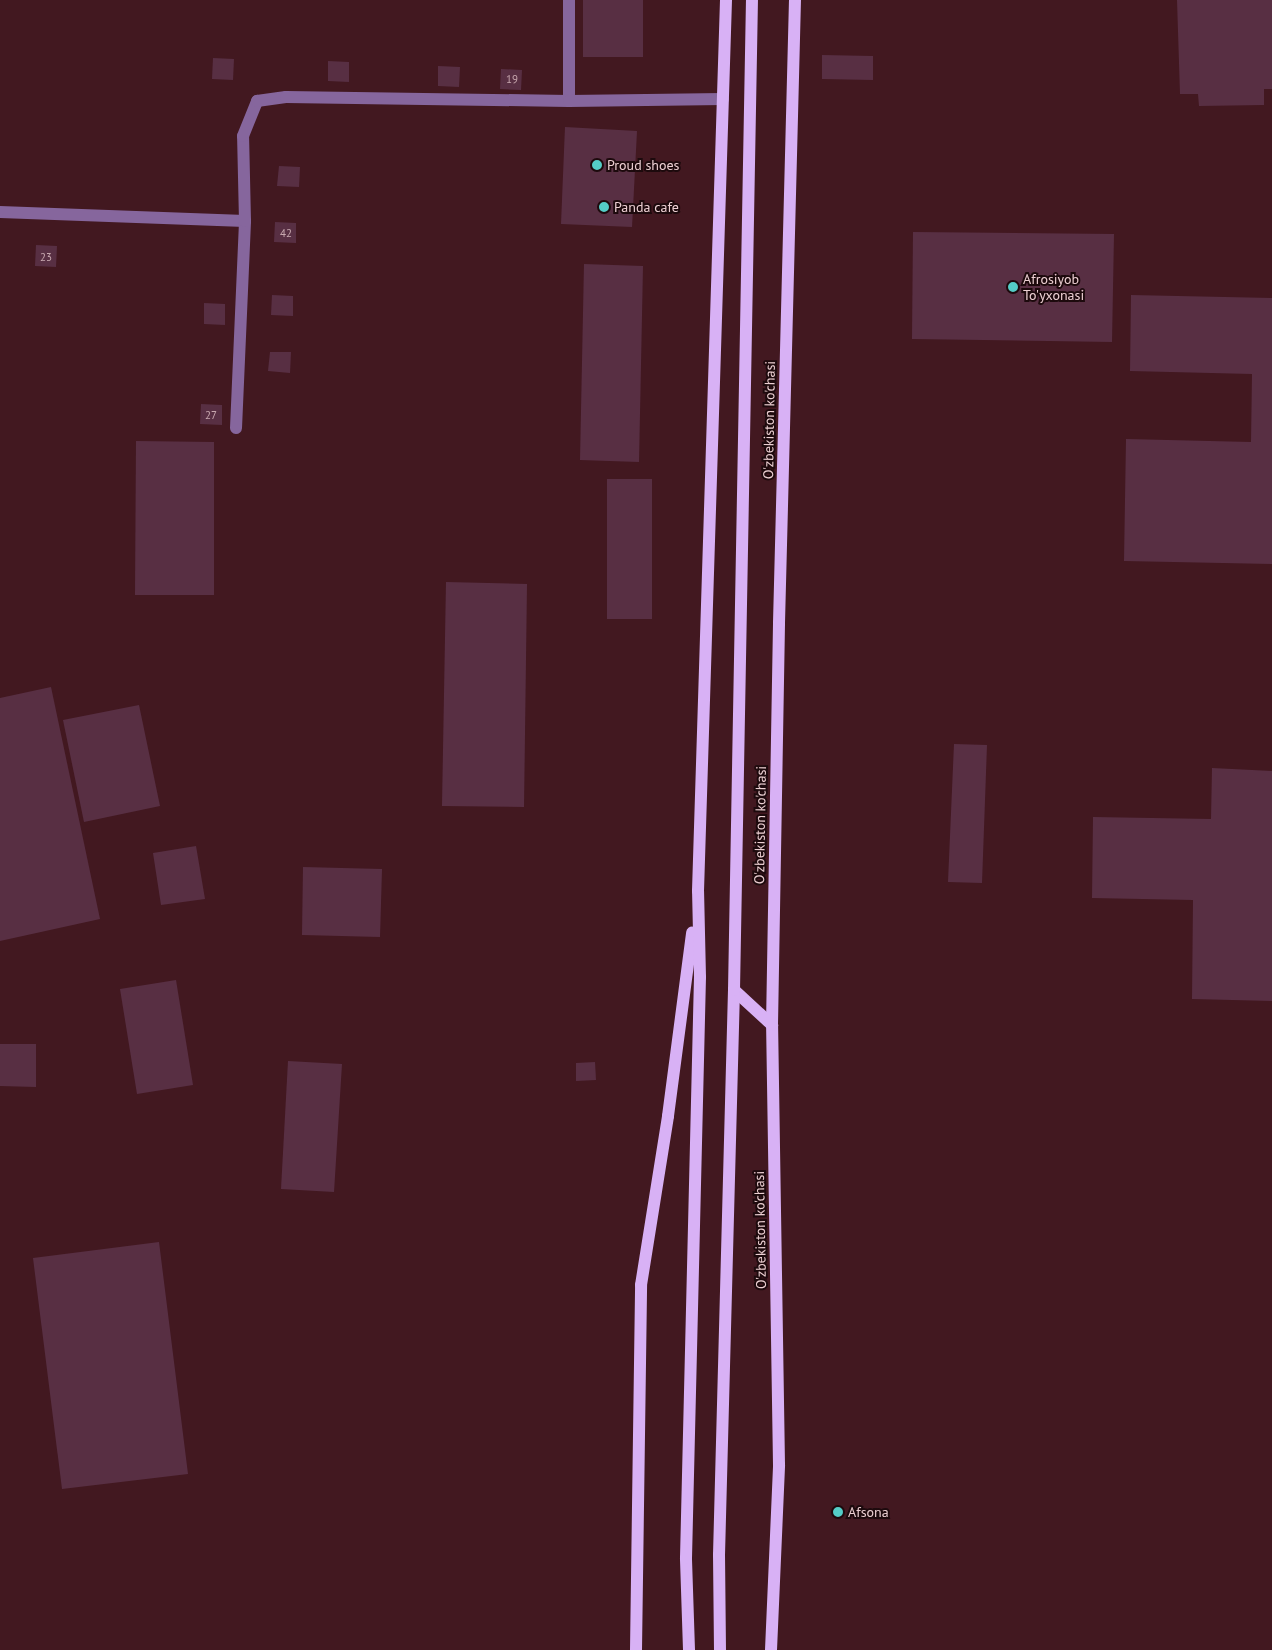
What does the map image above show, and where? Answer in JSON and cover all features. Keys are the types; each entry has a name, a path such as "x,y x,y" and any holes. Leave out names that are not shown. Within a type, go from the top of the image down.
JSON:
{"main road":[{"path":"689,1650 686,1558 700,977 698,891 726,0"},
{"name":"O'zbekiston ko'chasi","path":"720,1650 719,1555 734,990 752,0"},
{"name":"O'zbekiston ko'chasi","path":"771,1650 778,1465 772,1025 778,622 795,0"},
{"path":"636,1650 641,1285 668,1116 698,891"},
{"path":"734,990 772,1025"}],"lane":[{"path":"569,0 569,101"},
{"path":"236,428 245,221 243,136 257,101 286,97 569,101 724,99"},
{"path":"0,212 245,221"}],"building":[{"path":"583,0 643,0 643,57 583,57"},
{"path":"1177,0 1272,0 1272,89 1264,89 1264,105 1199,106 1198,94 1180,94"},
{"path":"822,55 873,56 873,80 822,79"},
{"path":"213,58 234,59 233,80 212,79"},
{"path":"328,61 349,62 349,82 328,81"},
{"path":"438,66 460,67 459,87 438,86"},
{"path":"501,69 522,70 521,90 500,89"},
{"path":"565,127 637,131 632,227 561,224"},
{"path":"279,166 300,167 299,187 277,186"},
{"path":"275,222 296,223 296,243 274,242"},
{"name":"Afrosiyob To'yxonasi","path":"913,232 1114,234 1112,342 912,339"},
{"path":"36,245 57,246 56,267 35,266"},
{"path":"584,264 643,266 639,462 580,460"},
{"path":"272,295 293,296 293,316 271,315"},
{"path":"1131,295 1272,298 1272,564 1124,561 1126,439 1251,442 1252,374 1130,371"},
{"path":"204,303 225,304 225,325 204,324"},
{"path":"270,352 291,352 290,373 268,371"},
{"path":"201,404 222,405 222,425 200,424"},
{"path":"136,441 214,442 214,595 135,595"},
{"path":"607,479 652,479 652,619 607,619"},
{"path":"446,582 527,584 524,807 442,806"},
{"path":"51,687 100,919 0,941 0,698"},
{"path":"139,705 160,806 84,822 63,720"},
{"path":"954,744 987,745 982,883 948,882"},
{"path":"1212,768 1272,771 1272,1001 1192,999 1193,900 1092,898 1093,817 1211,819"},
{"path":"196,846 205,899 161,905 153,853"},
{"path":"303,867 382,869 380,937 302,935"},
{"path":"176,980 193,1085 137,1094 120,989"},
{"path":"0,1044 36,1044 36,1087 0,1086"},
{"path":"288,1061 342,1064 334,1192 281,1189"},
{"path":"595,1062 596,1080 576,1081 576,1063"},
{"path":"159,1242 188,1474 62,1489 33,1258"}],"place":[{"name":"Proud shoes","path":"597,165"},
{"name":"Panda cafe","path":"604,207"},
{"name":"Afrosiyob To'yxonasi","path":"1013,287"},
{"name":"Afsona","path":"838,1512"}]}
